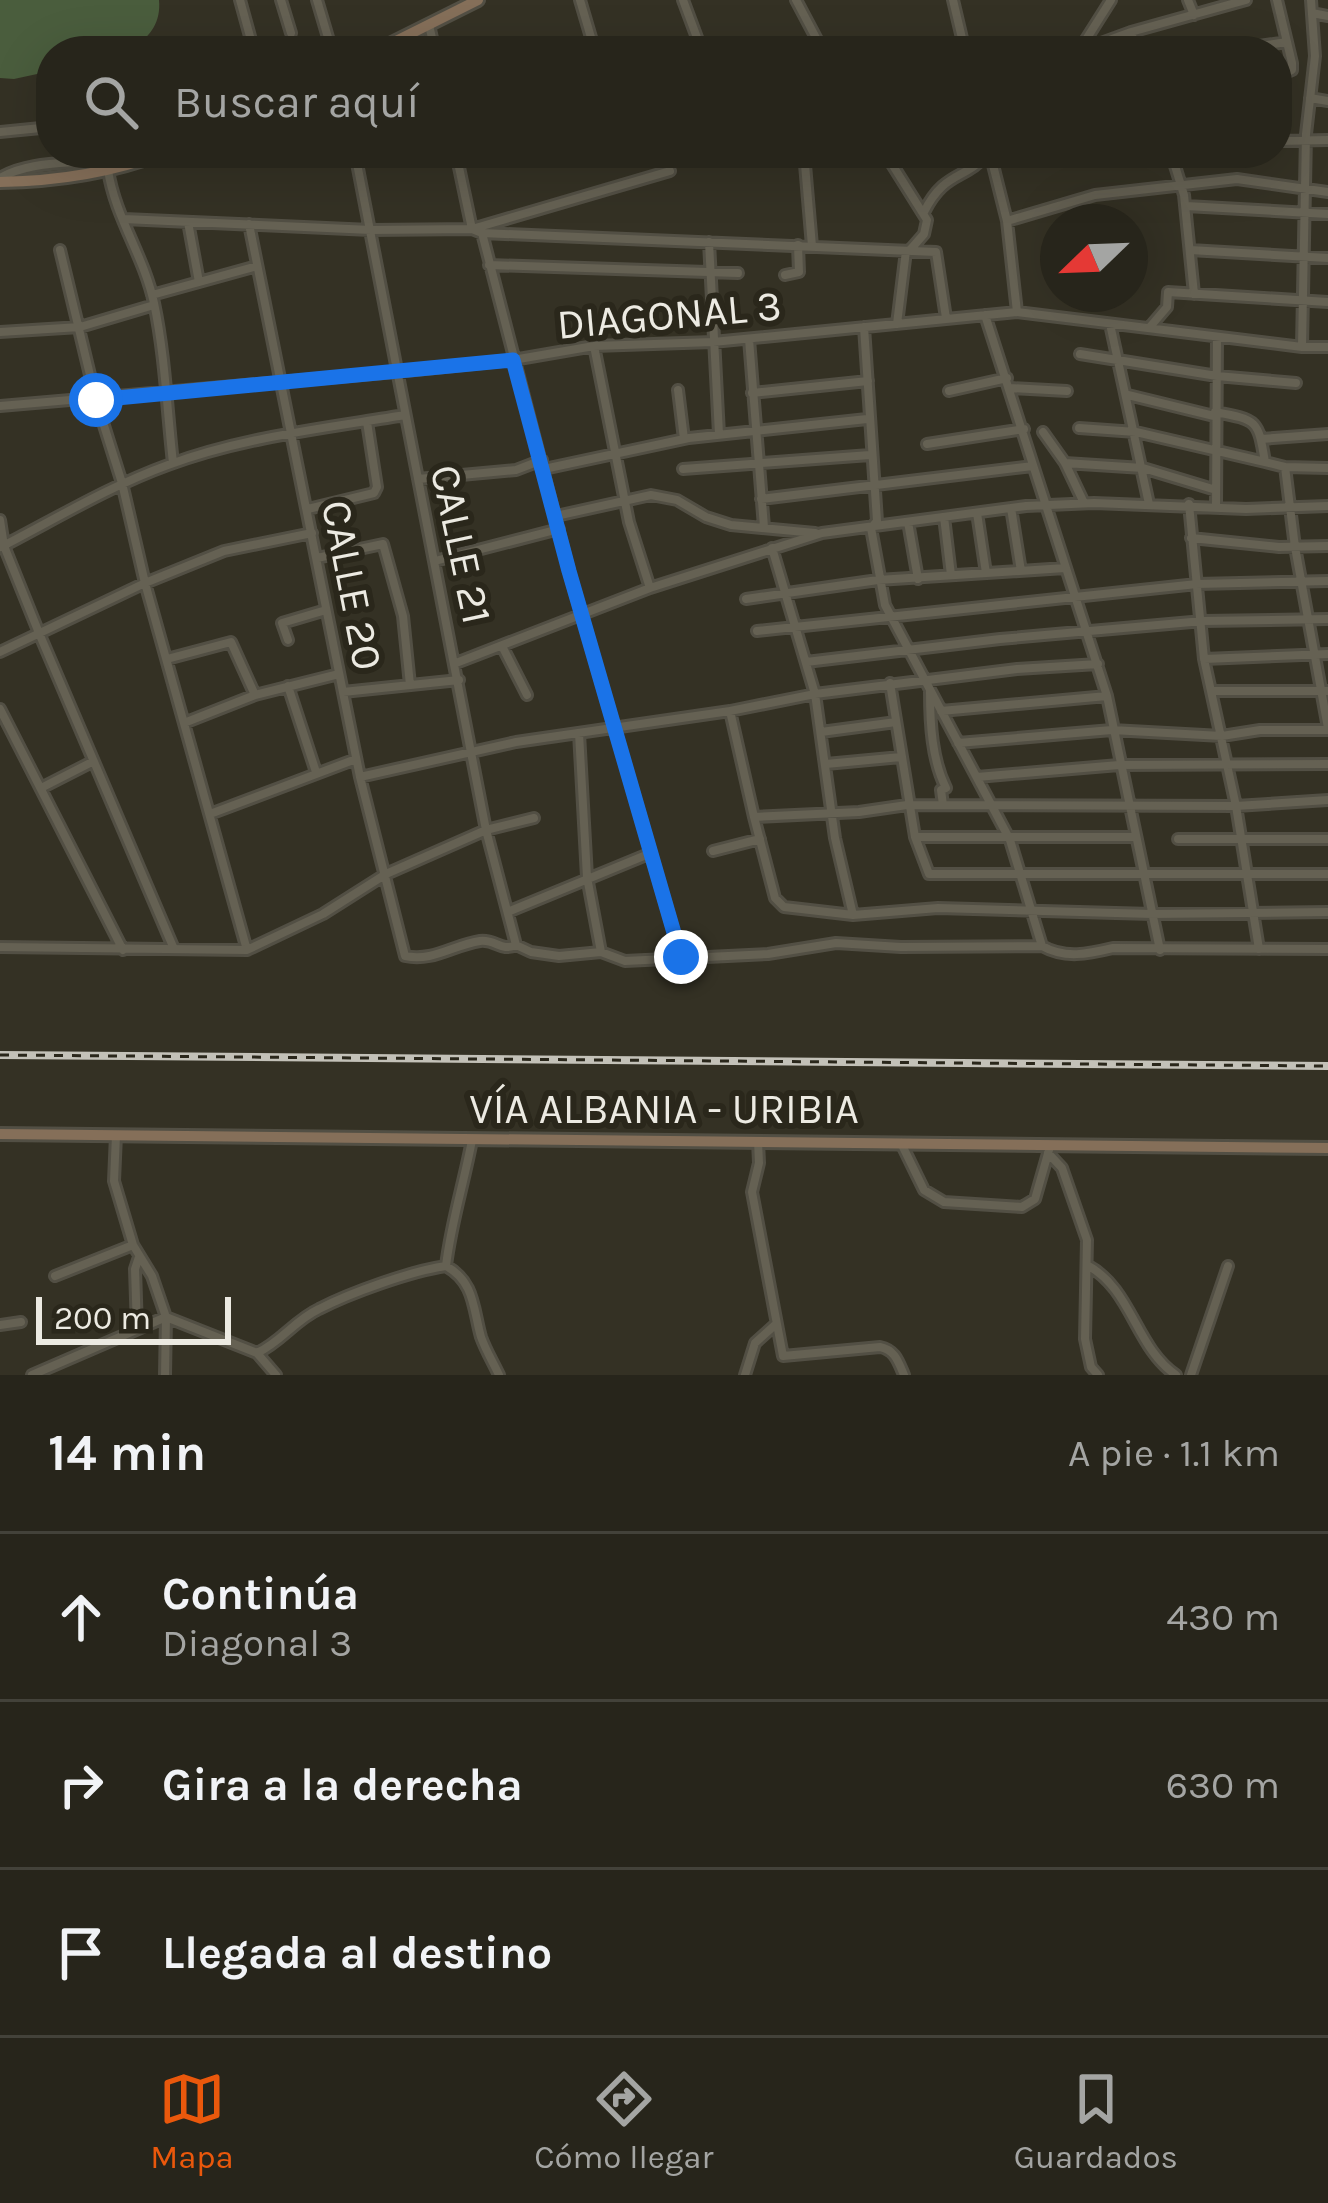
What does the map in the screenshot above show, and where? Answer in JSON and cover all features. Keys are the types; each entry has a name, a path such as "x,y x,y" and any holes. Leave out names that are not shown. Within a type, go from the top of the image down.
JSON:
{"main road":[{"path":"408,36 478,0"},
{"path":"0,180 37,182 114,168"},
{"name":"VÍA ALBANIA - URIBIA","path":"0,1135 758,1140 1049,1149 1328,1148"}],"street":[{"path":"240,0 250,36"},
{"path":"281,0 291,33"},
{"path":"316,0 327,36"},
{"path":"580,0 591,36"},
{"path":"682,0 696,36"},
{"path":"796,0 816,36"},
{"path":"952,0 961,36"},
{"path":"1088,36 1111,0"},
{"path":"1188,0 1194,15"},
{"path":"1120,36 1246,0"},
{"path":"1277,0 1286,36"},
{"path":"1301,347 1306,142 1316,56 1311,0"},
{"path":"1312,14 1328,16"},
{"path":"429,26 431,36"},
{"path":"1131,32 1132,36"},
{"path":"1310,98 1328,101"},
{"path":"0,132 36,128"},
{"path":"1292,142 1328,140"},
{"path":"0,180 36,166"},
{"name":"CALLE 21","path":"358,168 486,830 516,945"},
{"path":"461,168 681,957"},
{"path":"805,168 812,246"},
{"path":"895,168 924,212 927,225 908,250 897,324"},
{"path":"924,212 939,186 970,168"},
{"path":"993,168 1006,221 1017,312"},
{"path":"1176,168 1186,206 1194,294"},
{"path":"108,170 113,204 124,219 153,300 173,463"},
{"path":"477,231 670,171"},
{"path":"1006,221 1095,195 1237,179 1328,192"},
{"path":"1186,206 1328,214"},
{"path":"124,219 936,252 946,319"},
{"path":"188,222 199,282"},
{"name":"CALLE 20","path":"249,224 356,759 405,956 421,960 481,941 503,949 516,945"},
{"path":"709,242 719,434"},
{"path":"785,275 799,272 798,245"},
{"path":"60,250 145,583 248,950"},
{"path":"1190,250 1328,258"},
{"path":"0,332 80,327 199,282 257,266"},
{"path":"489,266 738,272"},
{"path":"1148,329 1167,307 1168,292 1328,302"},
{"name":"DIAGONAL 3","path":"0,406 396,372 594,346 713,342 1017,312 1328,347"},
{"path":"985,315 1108,696 1160,950"},
{"path":"1110,324 1149,504"},
{"path":"864,327 877,520 871,528 878,580 907,649 1010,840 1042,946"},
{"path":"1216,507 1217,337"},
{"path":"749,339 764,527"},
{"path":"594,346 623,499 650,588"},
{"path":"1080,354 1216,376 1296,382"},
{"path":"752,393 868,381"},
{"path":"949,391 1008,383 1067,391"},
{"path":"678,390 684,439"},
{"path":"1128,395 1253,421 1265,462"},
{"path":"2,547 122,482 173,463 293,433 405,415"},
{"path":"418,479 516,470 719,434 867,419"},
{"path":"308,508 374,493 367,422"},
{"path":"1079,428 1136,432 1285,466 1328,468"},
{"path":"927,444 1024,429"},
{"path":"1043,432 1084,503"},
{"path":"1261,439 1328,434"},
{"path":"683,469 870,454"},
{"path":"1065,463 1143,467 1216,490"},
{"path":"761,499 1034,466"},
{"path":"958,743 1112,730 1222,736 1328,729 1294,547 1285,466"},
{"path":"556,515 623,499 667,497 731,525 822,533"},
{"path":"456,663 650,588 822,533 1045,505 1328,506"},
{"path":"1189,505 1204,659 1229,766 1259,949"},
{"path":"1011,508 1022,571"},
{"path":"976,513 986,573"},
{"path":"944,517 951,575"},
{"path":"0,520 2,547 174,949"},
{"path":"908,521 918,579"},
{"path":"435,561 559,529"},
{"path":"0,652 145,583 244,545 312,533"},
{"path":"1191,538 1328,546"},
{"path":"316,558 383,544 403,616 410,685"},
{"path":"772,548 815,694 853,915"},
{"path":"746,599 878,580 1065,568"},
{"path":"758,632 1197,584 1328,581"},
{"path":"288,640 282,623 326,610"},
{"path":"806,662 1203,622 1328,619"},
{"path":"166,659 232,642 255,695"},
{"path":"502,646 527,695"},
{"path":"1204,659 1328,654"},
{"path":"360,777 579,733 815,694 1098,664"},
{"path":"184,723 255,695 339,674"},
{"path":"343,692 459,680"},
{"path":"890,683 908,805 929,874 1328,874"},
{"path":"288,686 316,772"},
{"path":"930,691 933,752 946,788 941,790 943,805"},
{"path":"1211,691 1324,691"},
{"path":"941,712 1108,696"},
{"path":"0,709 123,950"},
{"path":"730,711 778,903 853,915 938,908 1152,914 1328,912"},
{"path":"821,732 896,722"},
{"path":"579,733 587,877 601,952"},
{"path":"826,764 901,757"},
{"path":"210,814 356,759"},
{"path":"43,787 92,762"},
{"path":"977,777 1119,766 1328,764"},
{"path":"754,817 908,805 1236,806 1328,800"},
{"path":"0,947 248,950 323,914 386,874 486,830 534,818"},
{"path":"915,837 1135,837"},
{"path":"713,851 760,839"},
{"path":"1178,839 1328,839"},
{"path":"510,911 651,853"},
{"path":"516,945 559,956 601,952 625,961 768,954 836,943 1042,946 1056,954 1113,948 1328,949"},
{"path":"116,1135 112,1171 133,1245 152,1276 166,1316 165,1375"},
{"path":"446,1266 472,1140"},
{"path":"758,1140 759,1163 752,1192 783,1356 880,1347 890,1349 904,1375"},
{"path":"901,1143 924,1190 944,1202 1022,1207 1035,1199 1049,1149"},
{"path":"1049,1149 1071,1189 1087,1240 1085,1339 1097,1375"},
{"path":"55,1276 133,1245"},
{"path":"137,1329 135,1269 139,1256"},
{"path":"1087,1265 1106,1275 1156,1361 1176,1375"},
{"path":"257,1353 281,1340 317,1309 378,1284 446,1266"},
{"path":"446,1266 465,1281 474,1298 482,1338 499,1375"},
{"path":"1191,1375 1228,1266"},
{"path":"32,1375 166,1316 257,1353 276,1375"},
{"path":"0,1325 21,1322"},
{"path":"745,1375 755,1343 775,1325"}],"green space":[{"path":"0,0 159,0 154,27 147,36 36,36 36,74 0,78"}],"railway":[{"path":"0,1055 1328,1066"}],"route":[{"path":"96,400 513,360 681,957"}]}
